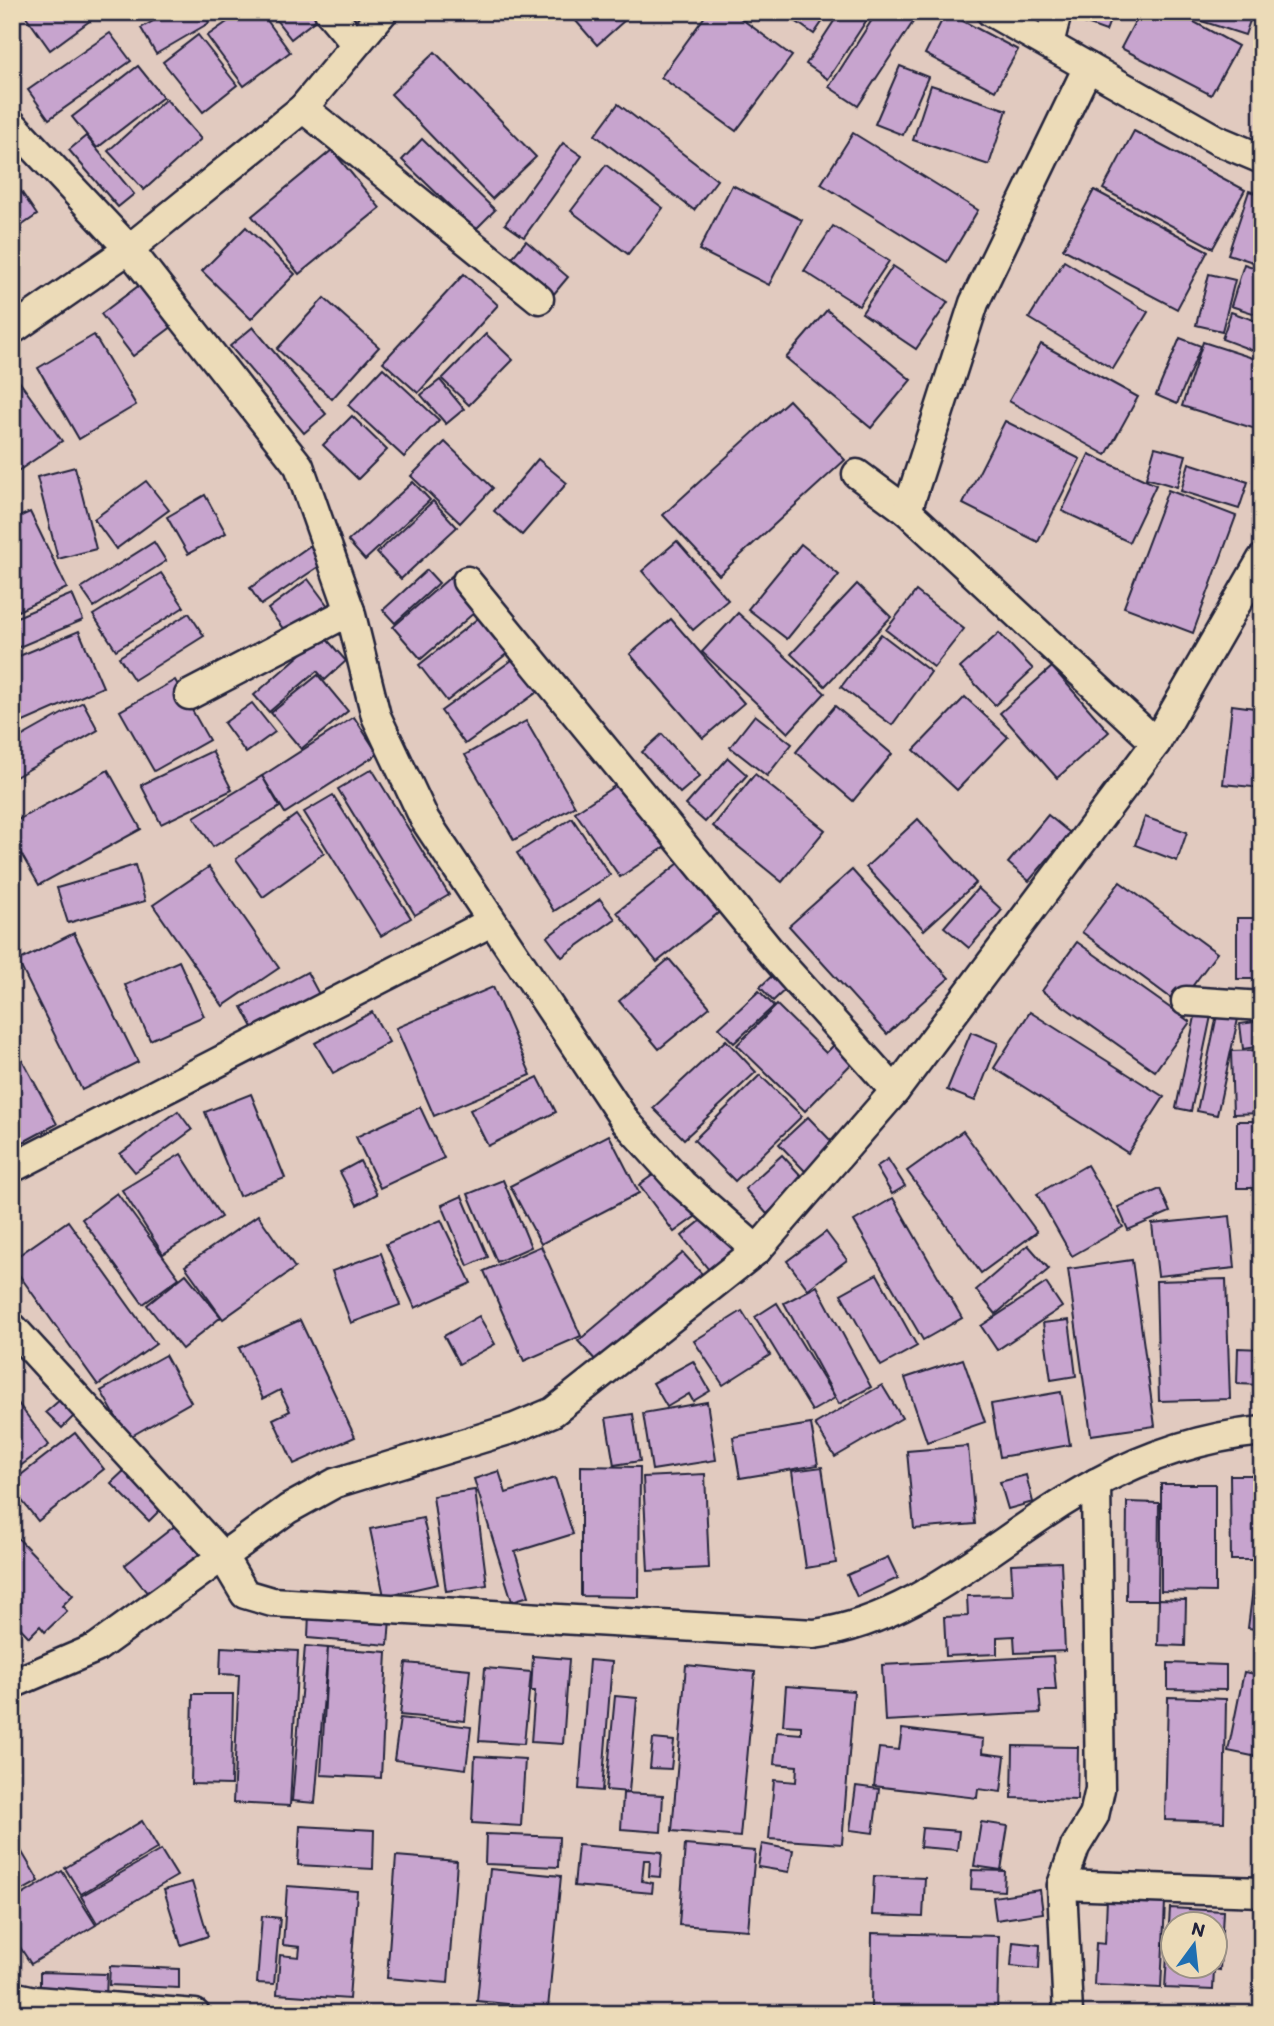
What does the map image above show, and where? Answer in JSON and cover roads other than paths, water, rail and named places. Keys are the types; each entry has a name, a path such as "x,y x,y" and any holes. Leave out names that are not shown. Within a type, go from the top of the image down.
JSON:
{"street":[{"path":"329,12 355,43"},
{"path":"12,330 129,249 303,108 383,12"},
{"path":"990,12 1217,140 1262,159"},
{"path":"1049,44 1056,12"},
{"path":"907,511 974,303 1088,66"},
{"path":"303,108 539,299"},
{"path":"12,124 129,249 299,466 350,611 376,716 425,820 626,1122 682,1185 757,1250"},
{"path":"856,474 907,511 1156,743"},
{"path":"12,1684 96,1648 288,1509 335,1483 515,1428 553,1412 757,1250 895,1091 1017,924 1156,743 1262,559"},
{"path":"467,581 775,957 895,1091"},
{"path":"189,695 350,611"},
{"path":"12,1168 491,922"},
{"path":"1186,1001 1262,1006"},
{"path":"12,1327 223,1557 245,1594 272,1602 814,1634 849,1629 898,1610 1096,1483 1174,1448 1218,1435 1262,1431"},
{"path":"1068,2014 1062,1885 1075,1847 1094,1816 1100,1789 1096,1483"},
{"path":"1062,1885 1262,1892"},
{"path":"12,1996 34,2001 195,2014"}]}
